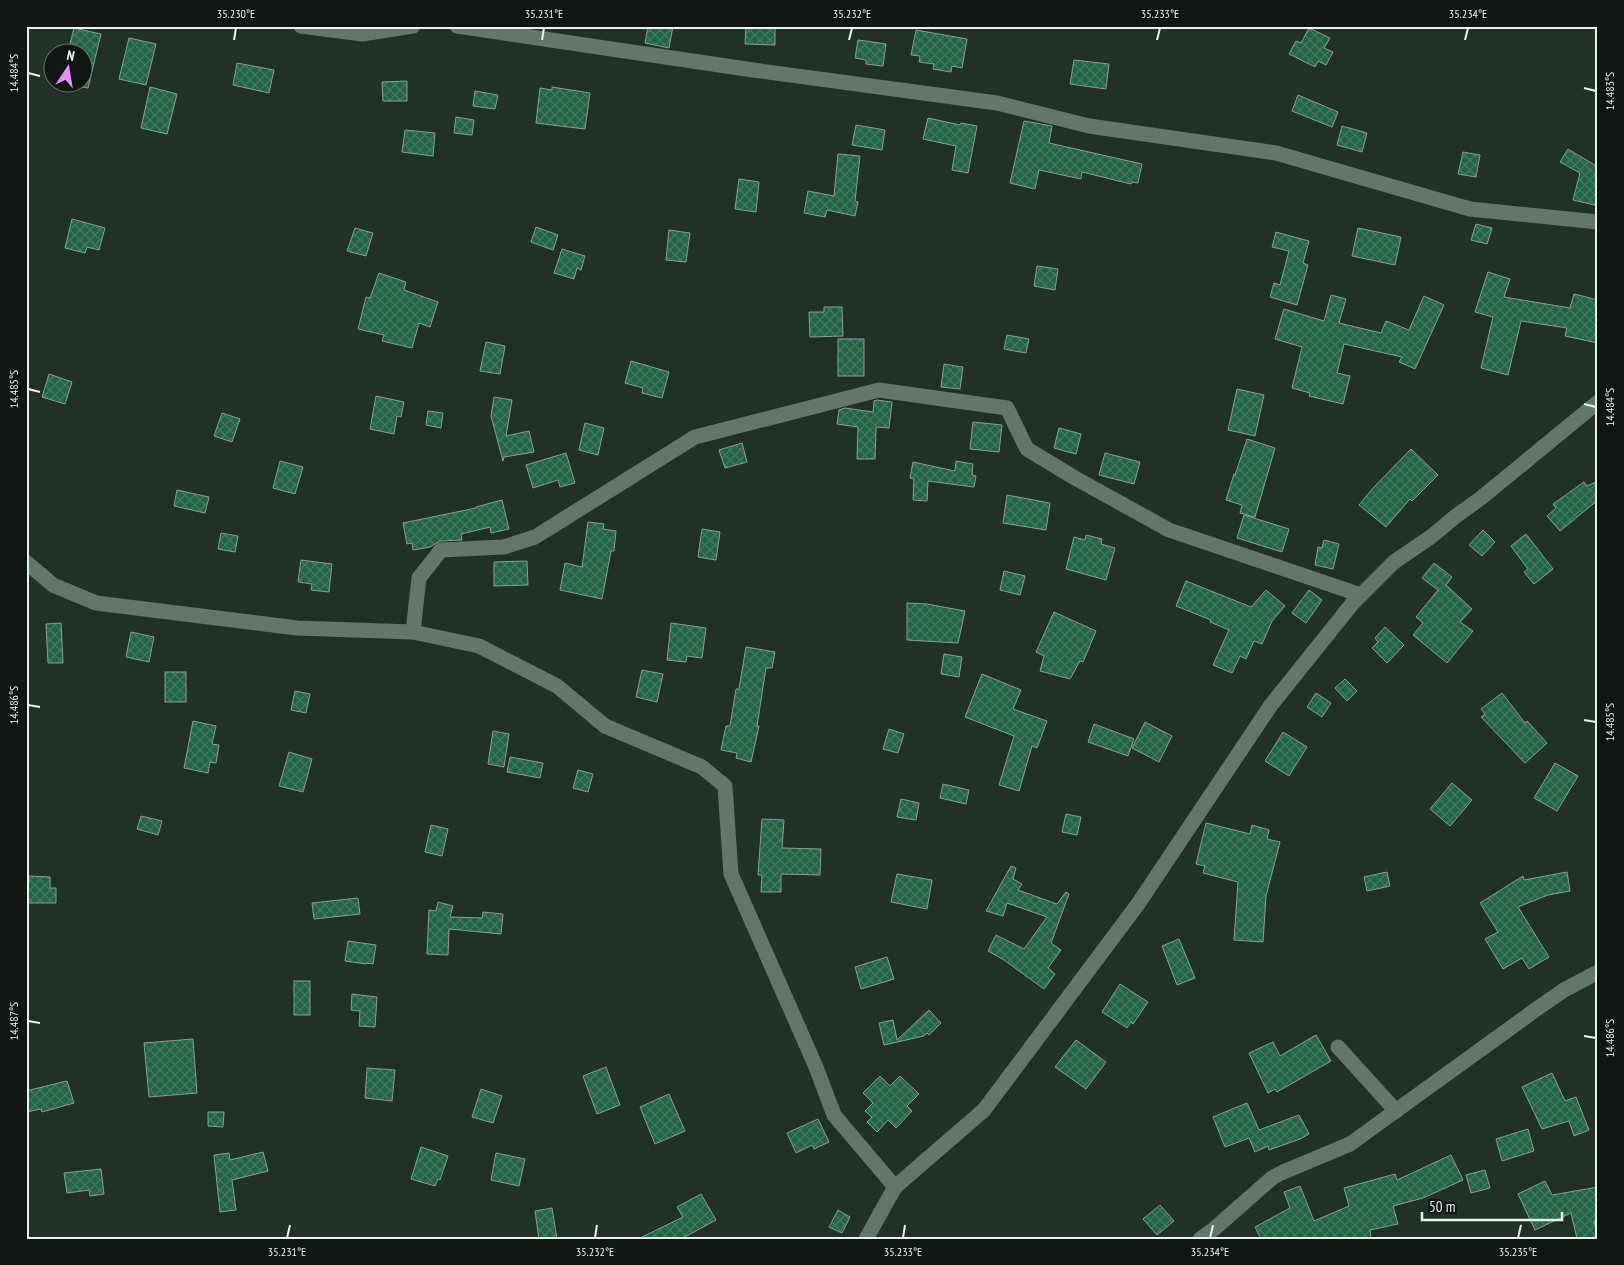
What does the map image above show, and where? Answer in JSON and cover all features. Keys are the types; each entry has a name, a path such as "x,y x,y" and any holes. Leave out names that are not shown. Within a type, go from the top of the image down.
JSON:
{"street":[{"path":"301,26 362,34 413,26"},
{"path":"456,26 754,70 997,102 1089,126 1276,154 1470,209 1598,222"},
{"path":"413,632 419,578 441,550 504,547 535,537 695,437 879,390 1008,408 1027,449 1074,478 1169,530 1361,595"},
{"path":"866,1239 895,1187 984,1110 1138,904 1271,706 1352,604 1394,562 1432,536 1481,498 1598,402"},
{"path":"26,562 53,584 96,602 297,628 413,632 479,646 557,686 605,726 702,768 725,786 731,874 816,1067 834,1115 895,1187"},
{"path":"1200,1239 1272,1178 1281,1172 1350,1144 1564,990 1598,972"},
{"path":"1338,1047 1396,1111"}],"building":[{"path":"648,26 673,26 669,48 645,43"},
{"path":"746,26 775,26 775,45 745,44"},
{"path":"74,28 101,34 92,71 92,42 70,42"},
{"path":"1309,28 1330,38 1324,48 1333,52 1326,65 1318,61 1315,67 1289,54 1296,41 1301,43"},
{"path":"916,30 967,39 962,68 952,66 951,72 933,69 934,64 919,62 920,56 911,55"},
{"path":"129,38 156,44 146,85 119,79"},
{"path":"858,40 886,44 883,66 866,64 866,60 855,58"},
{"path":"1074,60 1109,64 1106,89 1070,84"},
{"path":"237,63 274,70 269,93 233,85"},
{"path":"407,81 407,101 383,101 382,82"},
{"path":"150,87 177,94 167,134 141,128"},
{"path":"552,87 590,93 585,129 536,123 540,88 552,90"},
{"path":"475,91 498,95 495,109 473,106"},
{"path":"1298,95 1338,112 1332,127 1292,111"},
{"path":"456,117 474,120 472,135 454,133"},
{"path":"928,118 960,125 961,123 977,126 968,173 952,170 956,146 923,139"},
{"path":"1024,121 1052,126 1049,143 1142,164 1138,183 1132,182 1131,184 1082,172 1081,179 1039,170 1035,189 1010,183"},
{"path":"856,125 885,130 882,150 852,145"},
{"path":"1342,126 1367,133 1362,152 1337,145"},
{"path":"405,130 435,133 433,156 402,152"},
{"path":"1568,149 1598,167 1598,192 1595,205 1573,200 1580,173 1560,162"},
{"path":"1463,152 1480,155 1476,177 1458,174"},
{"path":"838,154 860,156 855,201 858,202 855,216 827,210 825,217 804,213 808,191 834,196"},
{"path":"739,179 759,182 756,212 735,209"},
{"path":"72,219 105,228 99,250 87,247 85,253 65,248"},
{"path":"1476,224 1492,228 1487,244 1471,240"},
{"path":"536,227 558,235 553,250 531,242"},
{"path":"355,228 373,233 366,256 347,251"},
{"path":"1358,228 1401,237 1395,265 1352,256"},
{"path":"669,230 690,233 686,262 666,260"},
{"path":"1276,232 1309,241 1303,263 1308,265 1297,305 1270,297 1274,283 1280,285 1289,251 1272,247"},
{"path":"562,249 585,256 581,270 577,268 574,279 554,273"},
{"path":"1037,266 1058,269 1055,290 1034,286"},
{"path":"1488,272 1510,279 1504,297 1570,308 1574,294 1598,300 1598,343 1565,336 1567,328 1521,321 1508,375 1481,368 1493,317 1475,312"},
{"path":"379,273 406,282 404,290 438,302 430,327 419,323 412,348 382,341 384,335 358,329 366,297 370,298"},
{"path":"1331,295 1346,299 1339,323 1381,333 1386,321 1409,330 1424,296 1444,305 1415,369 1399,362 1402,357 1344,344 1337,373 1350,376 1343,404 1309,396 1310,393 1292,388 1302,347 1275,339 1284,309 1324,321"},
{"path":"824,307 842,307 843,336 810,337 809,312 824,312"},
{"path":"1007,335 1029,339 1026,353 1004,349"},
{"path":"838,339 864,339 864,376 838,376"},
{"path":"486,342 505,346 500,374 480,371"},
{"path":"631,361 669,372 662,398 642,393 643,388 625,383"},
{"path":"944,364 963,367 960,389 941,387"},
{"path":"49,374 72,382 65,404 42,397"},
{"path":"1237,389 1264,395 1255,436 1228,430"},
{"path":"376,396 404,402 401,417 397,416 394,434 370,429"},
{"path":"494,397 512,400 506,436 529,431 534,452 504,457 503,461 491,416"},
{"path":"874,401 892,402 889,428 876,427 875,459 857,459 858,427 837,424 839,410 845,408 873,412"},
{"path":"428,411 443,413 441,428 426,425"},
{"path":"222,413 240,419 232,442 214,436"},
{"path":"973,422 1002,425 999,452 970,449"},
{"path":"585,423 604,428 598,455 579,450"},
{"path":"1059,428 1081,434 1076,454 1054,448"},
{"path":"1247,439 1275,448 1255,517 1240,513 1242,505 1226,500"},
{"path":"742,443 747,462 725,468 719,450"},
{"path":"1411,449 1438,475 1412,501 1410,499 1386,527 1359,505"},
{"path":"566,453 575,483 560,487 558,480 533,488 526,465"},
{"path":"1105,453 1140,462 1134,484 1099,475"},
{"path":"280,461 303,467 295,494 273,488"},
{"path":"956,461 973,464 972,475 976,476 974,487 928,481 927,501 913,500 914,479 910,478 913,462 955,471"},
{"path":"1598,481 1598,500 1560,531 1547,516 1556,508 1553,504 1584,482 1587,486"},
{"path":"177,490 209,497 205,513 174,506"},
{"path":"1007,495 1050,503 1046,530 1003,523"},
{"path":"502,500 509,529 491,533 490,527 461,534 462,540 440,541 430,547 413,550 412,543 407,544 403,523 476,508"},
{"path":"1244,515 1289,529 1282,552 1237,538"},
{"path":"588,522 604,524 603,529 616,531 614,551 611,551 602,599 560,590 565,563 582,567"},
{"path":"702,529 720,532 716,560 698,557"},
{"path":"1483,530 1495,542 1482,556 1469,545"},
{"path":"221,533 238,536 235,552 218,549"},
{"path":"1526,534 1553,569 1534,584 1524,572 1528,569 1511,546"},
{"path":"1086,535 1102,539 1101,544 1115,548 1106,580 1066,569 1074,537 1085,540"},
{"path":"1324,540 1339,544 1333,569 1315,565 1318,547 1322,548"},
{"path":"301,560 332,564 329,592 311,590 312,584 298,582"},
{"path":"527,561 528,585 494,586 494,562"},
{"path":"1434,563 1452,577 1446,585 1472,609 1460,622 1473,631 1447,663 1413,635 1423,623 1416,617 1438,590 1422,578"},
{"path":"1004,571 1025,576 1020,595 1000,590"},
{"path":"1186,581 1251,607 1266,590 1285,606 1272,621 1262,644 1254,641 1246,659 1240,656 1232,673 1213,665 1229,630 1210,622 1211,620 1176,606"},
{"path":"1309,590 1322,600 1306,623 1292,613"},
{"path":"907,603 927,604 965,611 958,643 907,640"},
{"path":"1054,612 1096,631 1083,662 1080,661 1070,679 1040,671 1044,656 1036,652"},
{"path":"61,623 63,663 48,663 46,624"},
{"path":"671,623 706,628 702,658 687,656 686,662 667,660"},
{"path":"1385,627 1404,645 1387,663 1372,648 1378,642 1375,638"},
{"path":"131,632 154,637 149,662 126,657"},
{"path":"746,647 775,652 772,668 766,668 757,726 759,726 751,762 736,758 737,753 721,750 726,726 730,726 736,689 739,689"},
{"path":"944,654 962,657 959,677 941,674"},
{"path":"642,670 663,674 657,702 636,697"},
{"path":"165,672 186,672 186,702 165,702"},
{"path":"982,674 1021,690 1013,709 1047,721 1037,748 1032,746 1019,791 999,785 1014,736 965,717"},
{"path":"1345,679 1357,691 1347,701 1335,688"},
{"path":"295,691 310,694 306,713 291,710"},
{"path":"1316,693 1331,703 1322,717 1307,707"},
{"path":"1502,693 1525,723 1527,721 1547,743 1525,763 1481,717 1485,714 1481,709"},
{"path":"193,721 216,726 212,744 219,745 216,763 210,762 208,773 184,768"},
{"path":"1145,722 1172,736 1159,762 1132,748"},
{"path":"1094,724 1134,739 1128,756 1088,742"},
{"path":"889,729 904,734 898,753 883,749"},
{"path":"493,731 509,734 504,767 488,764"},
{"path":"1283,732 1307,747 1289,776 1265,761"},
{"path":"289,752 312,759 303,792 279,786"},
{"path":"510,757 543,763 540,778 507,772"},
{"path":"1555,763 1578,776 1557,811 1534,798"},
{"path":"578,770 593,774 588,792 573,788"},
{"path":"1452,783 1472,800 1450,826 1430,809"},
{"path":"943,784 969,790 966,804 940,798"},
{"path":"901,799 919,803 916,820 897,817"},
{"path":"1066,814 1081,817 1077,835 1062,832"},
{"path":"141,816 162,821 158,835 137,829"},
{"path":"762,819 784,820 782,848 821,849 820,875 781,874 781,892 761,892 762,875 758,875"},
{"path":"1206,823 1250,834 1252,825 1269,830 1267,839 1280,842 1266,896 1263,942 1234,940 1238,882 1203,873 1205,866 1196,864"},
{"path":"431,825 448,829 442,856 425,852"},
{"path":"1011,866 1016,868 1013,879 1022,884 1018,890 1057,904 1066,892 1069,894 1051,943 1061,950 1048,968 1055,974 1044,989 1004,960 988,951 996,935 1024,949 1047,917 1007,903 1003,916 986,911"},
{"path":"1387,872 1390,886 1367,891 1364,877"},
{"path":"1567,872 1570,891 1548,895 1518,907 1549,957 1529,969 1522,958 1503,969 1485,939 1498,932 1480,903 1523,876 1524,880"},
{"path":"897,874 932,880 927,909 891,902"},
{"path":"29,876 50,877 50,888 56,888 56,903 28,903"},
{"path":"358,898 360,914 314,919 312,903"},
{"path":"438,902 453,906 450,917 482,918 483,912 503,914 501,934 449,929 448,955 427,954 429,910 436,911"},
{"path":"1179,939 1195,978 1177,985 1162,946"},
{"path":"348,941 376,945 373,964 345,961"},
{"path":"887,957 894,979 861,989 855,967"},
{"path":"294,981 310,981 310,1015 294,1015"},
{"path":"1120,984 1148,1002 1133,1024 1131,1022 1127,1028 1102,1012"},
{"path":"352,994 377,997 375,1027 359,1026 360,1011 351,1010"},
{"path":"929,1010 941,1023 929,1035 927,1033 924,1036 884,1045 879,1023 893,1020 897,1040"},
{"path":"1316,1035 1331,1061 1277,1092 1275,1089 1268,1093 1249,1053 1273,1042 1280,1056"},
{"path":"193,1039 197,1093 149,1097 144,1043"},
{"path":"1076,1040 1106,1062 1086,1089 1055,1067"},
{"path":"606,1067 620,1105 597,1114 583,1076"},
{"path":"367,1068 395,1070 392,1101 365,1098"},
{"path":"1552,1073 1565,1101 1576,1097 1589,1130 1574,1136 1569,1121 1542,1129 1522,1087"},
{"path":"880,1076 890,1086 900,1076 919,1094 907,1106 912,1111 896,1128 888,1120 877,1132 867,1122 872,1117 865,1111 873,1103 863,1093"},
{"path":"67,1081 74,1103 42,1112 41,1109 26,1112 26,1091"},
{"path":"481,1089 502,1096 493,1123 472,1117"},
{"path":"669,1094 685,1131 655,1144 640,1107"},
{"path":"1247,1103 1259,1130 1299,1115 1309,1134 1269,1150 1268,1146 1255,1152 1249,1138 1225,1147 1213,1117"},
{"path":"208,1112 224,1112 223,1127 208,1126"},
{"path":"818,1119 829,1142 814,1149 812,1145 796,1153 787,1133"},
{"path":"1528,1129 1534,1151 1502,1161 1496,1139"},
{"path":"421,1147 448,1156 440,1180 438,1179 435,1186 411,1179"},
{"path":"263,1152 268,1171 232,1180 236,1210 220,1212 214,1155 229,1153 230,1160"},
{"path":"496,1153 525,1159 519,1186 491,1180"},
{"path":"1451,1155 1463,1180 1423,1198 1393,1206 1398,1224 1370,1230 1371,1239 1261,1239 1255,1227 1290,1208 1284,1192 1300,1186 1314,1221 1349,1206 1344,1188 1395,1174 1397,1180"},
{"path":"101,1169 104,1194 90,1196 89,1190 67,1193 64,1173"},
{"path":"1485,1170 1490,1188 1471,1193 1466,1175"},
{"path":"1545,1181 1552,1195 1598,1187 1598,1220 1594,1221 1598,1239 1577,1239 1571,1213 1535,1230 1518,1194"},
{"path":"701,1194 716,1220 681,1239 638,1239 683,1217 677,1207"},
{"path":"1160,1205 1174,1221 1157,1235 1143,1219"},
{"path":"552,1208 557,1239 539,1239 535,1211"},
{"path":"838,1210 850,1217 842,1233 829,1227"}]}
